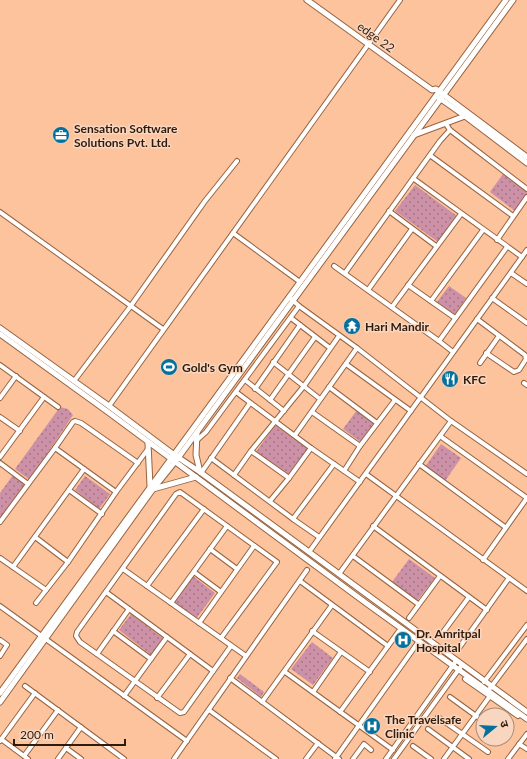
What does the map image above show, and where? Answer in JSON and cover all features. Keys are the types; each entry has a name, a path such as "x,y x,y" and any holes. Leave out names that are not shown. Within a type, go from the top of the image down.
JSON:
{"main road":[{"name":"edge 22","path":"308,0 432,90 436,89 440,95"},
{"path":"0,702 152,488 414,135 506,0"},
{"path":"174,458 198,430 291,299 300,282 513,0"},
{"path":"440,95 527,163"},
{"path":"440,95 527,157"},
{"path":"414,135 465,116"},
{"path":"0,328 109,406 196,477 419,641 455,664"},
{"path":"0,334 108,412 148,443 201,473 339,574 527,719"},
{"path":"198,430 196,455 201,473"},
{"path":"148,443 152,488"},
{"path":"152,488 196,477"},
{"path":"0,694 44,639"},
{"path":"490,691 527,712"}],"street":[{"path":"109,406 400,0"},
{"path":"446,124 450,130 527,189"},
{"path":"345,273 389,211 450,130"},
{"path":"431,156 513,216"},
{"path":"74,381 130,307 205,201 237,161"},
{"path":"414,179 522,257"},
{"path":"497,240 527,197"},
{"path":"389,211 436,246"},
{"path":"0,212 130,307 163,329"},
{"path":"392,307 461,214"},
{"path":"368,290 412,229"},
{"path":"431,301 483,230"},
{"path":"233,233 300,282"},
{"path":"439,341 507,247"},
{"path":"309,552 527,250"},
{"path":"334,266 453,352"},
{"path":"511,273 527,284"},
{"path":"408,284 455,318"},
{"path":"492,298 527,323"},
{"path":"291,299 451,421 527,474"},
{"path":"196,441 206,432 299,306"},
{"path":"291,318 330,348"},
{"path":"477,319 525,355 526,359 519,370 514,372 486,353"},
{"path":"255,389 300,325"},
{"path":"234,475 251,451 304,386 339,336"},
{"path":"480,363 499,336"},
{"path":"270,400 315,337"},
{"path":"294,435 357,348"},
{"path":"273,362 320,399"},
{"path":"346,364 411,411"},
{"path":"0,365 58,408"},
{"path":"0,398 16,376"},
{"path":"245,380 284,411"},
{"path":"329,387 377,423"},
{"path":"236,392 344,472 360,482"},
{"path":"0,457 44,397"},
{"path":"344,472 360,446 395,400"},
{"path":"201,473 250,403"},
{"path":"312,412 360,446"},
{"path":"0,417 20,430"},
{"path":"0,522 55,448 72,422 78,421 138,463"},
{"path":"339,574 451,421"},
{"path":"440,436 527,498 483,560"},
{"path":"55,448 116,492"},
{"path":"270,501 311,448"},
{"path":"36,603 68,562 116,492 148,449"},
{"path":"251,451 289,478"},
{"path":"211,458 319,537"},
{"path":"0,463 28,484"},
{"path":"293,519 334,464"},
{"path":"419,464 506,527"},
{"path":"13,567 84,469"},
{"path":"366,474 527,591"},
{"path":"69,490 102,514"},
{"path":"221,638 277,562 182,492 178,492 76,634 77,638 80,642 157,698 178,712 182,713 231,646"},
{"path":"147,586 204,509"},
{"path":"171,604 227,526"},
{"path":"373,526 487,610"},
{"path":"35,537 68,562"},
{"path":"199,623 254,546"},
{"path":"210,549 237,569"},
{"path":"353,556 418,604"},
{"path":"0,558 46,590"},
{"path":"123,569 246,656"},
{"path":"174,759 307,570"},
{"path":"194,572 221,592"},
{"path":"409,618 440,576"},
{"path":"460,648 509,578"},
{"path":"300,581 388,646"},
{"path":"106,592 213,671"},
{"path":"441,635 469,597"},
{"path":"262,702 332,605"},
{"path":"0,606 187,741"},
{"path":"97,654 129,609"},
{"path":"483,684 527,625"},
{"path":"340,712 399,630"},
{"path":"114,631 151,659"},
{"path":"312,631 370,672"},
{"path":"124,696 167,637"},
{"path":"481,707 490,691 527,639"},
{"path":"0,640 7,646 0,656"},
{"path":"230,678 337,758 419,641"},
{"path":"313,692 341,652"},
{"path":"157,698 190,654"},
{"path":"386,759 455,664"},
{"path":"394,759 460,668"},
{"path":"285,672 392,750"},
{"path":"465,679 490,691 518,716"},
{"path":"25,686 124,759"},
{"path":"35,693 1,740 26,758 58,710"},
{"path":"450,697 475,715"},
{"path":"209,710 276,759"},
{"path":"438,717 488,752"},
{"path":"444,759 475,717"},
{"path":"58,759 81,727"},
{"path":"428,729 469,759"},
{"path":"508,759 527,734"},
{"path":"306,759 318,743"},
{"path":"353,759 364,744 372,750"},
{"path":"519,744 527,749"},
{"path":"413,746 431,759"},
{"path":"66,748 81,759"},
{"path":"114,759 118,754"}],"shaded area":[{"path":"503,174 527,191 527,194 515,211 490,192"},
{"path":"415,185 457,216 438,242 395,211"},
{"path":"449,286 466,298 455,315 437,302"},
{"path":"60,407 68,409 73,415 30,480 15,469"},
{"path":"357,410 376,423 362,443 343,429"},
{"path":"275,425 308,449 289,475 256,452"},
{"path":"441,444 461,458 445,481 425,467"},
{"path":"13,475 27,485 0,521 0,493"},
{"path":"85,476 110,494 99,509 75,490"},
{"path":"409,559 435,578 417,601 392,582"},
{"path":"193,576 215,593 196,619 174,602"},
{"path":"131,614 164,639 151,655 119,630"},
{"path":"312,642 333,658 313,685 291,669"},
{"path":"240,674 264,692 261,697 237,678"}],"place":[{"name":"Sensation Software Solutions Pvt. Ltd.","path":"61,135"},
{"name":"Hari Mandir","path":"352,326"},
{"name":"Gold's Gym","path":"169,367"},
{"name":"KFC","path":"450,379"},
{"name":"Dr. Amritpal Hospital","path":"403,640"},
{"name":"The Travelsafe Clinic","path":"372,726"}]}
